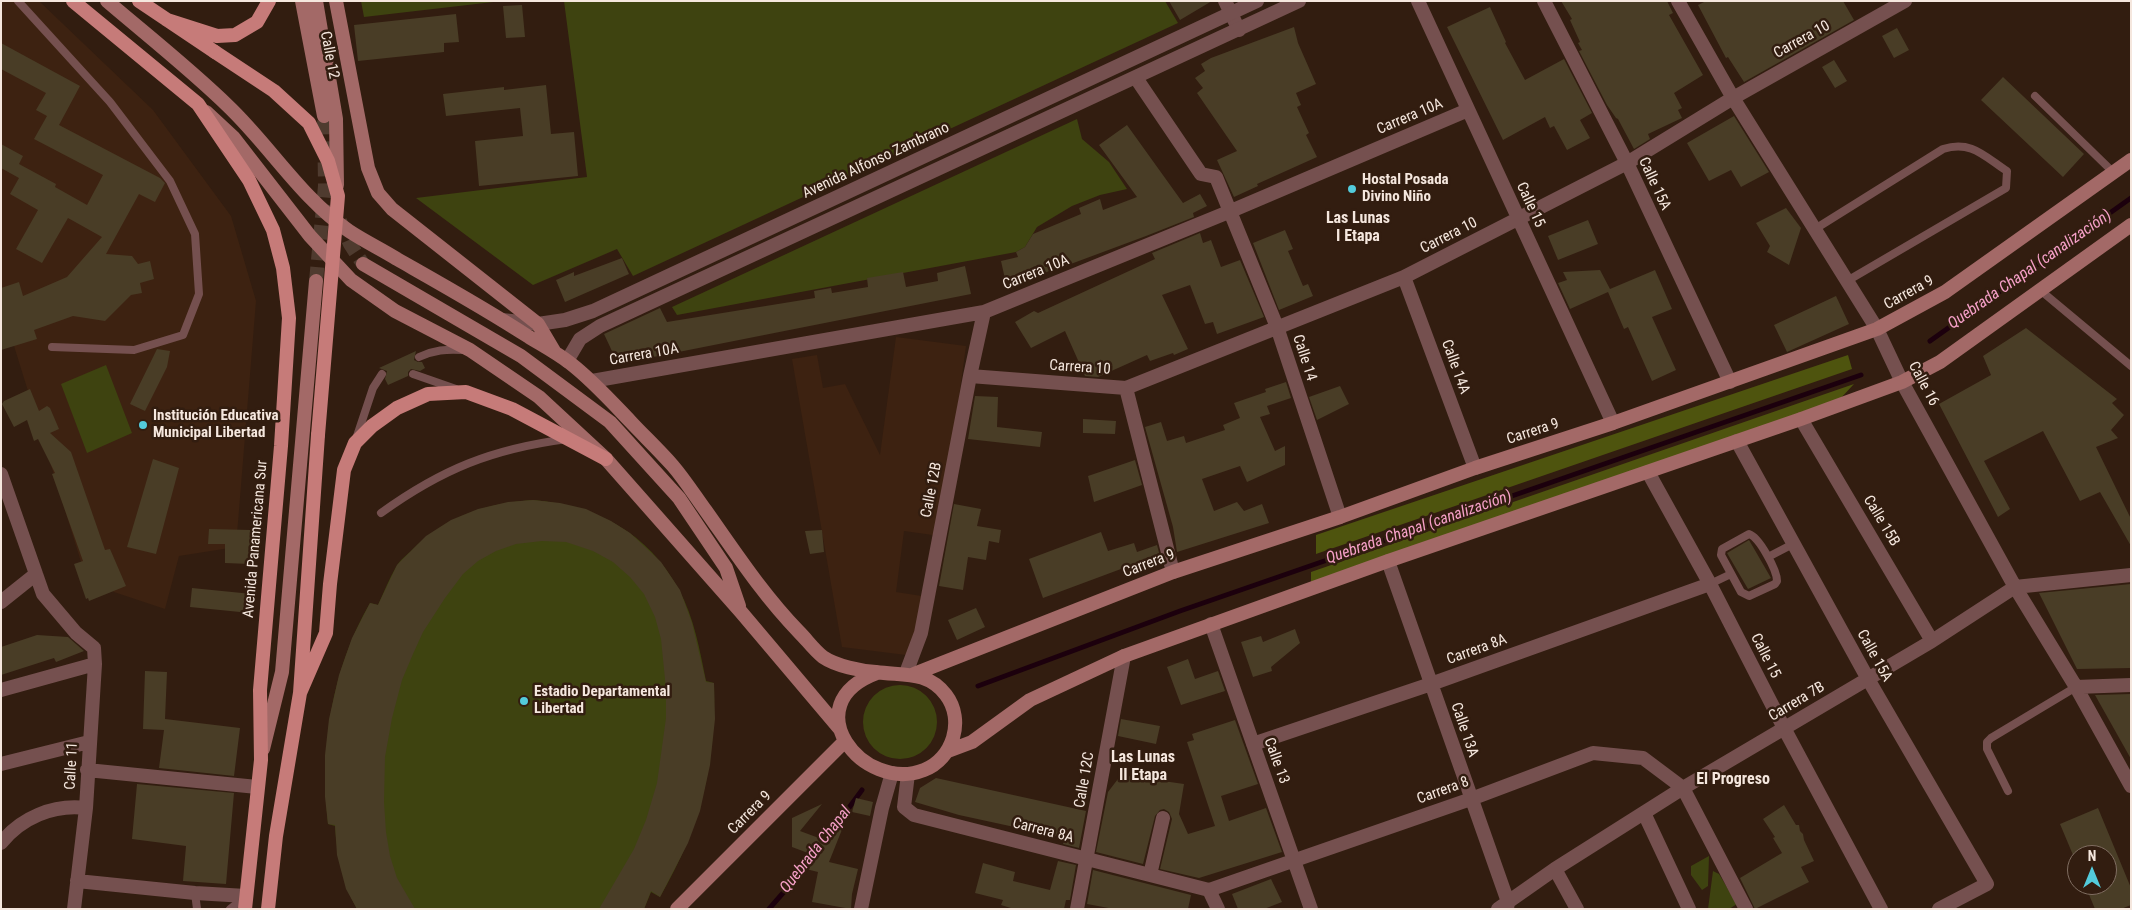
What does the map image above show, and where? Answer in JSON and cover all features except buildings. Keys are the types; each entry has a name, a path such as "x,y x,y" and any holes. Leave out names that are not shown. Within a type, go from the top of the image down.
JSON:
{"main road":[{"name":"Avenida Panamericana Sur","path":"73,1 198,104 249,180 273,230 283,268 289,318 281,446 260,690 261,760 245,902"},
{"path":"107,1 229,107 310,197 348,230 502,320 562,358 592,381 675,468 775,607 824,658 877,673 910,674 932,682 946,696 954,713 955,733 948,751 938,763 923,771 908,774 892,773 878,769 857,757 845,741 839,728 741,612 606,459 539,397 470,350 395,311 351,280 310,236 234,138 198,104"},
{"path":"139,1 274,91 309,124 328,161 338,196"},
{"path":"167,20 217,36 235,35 257,22 269,1"},
{"name":"Calle 12","path":"302,1 324,116"},
{"path":"268,909 276,836 300,693 318,435 338,196 336,119 316,1"},
{"path":"336,1 368,168 378,193 392,209 538,324 562,358"},
{"name":"Carrera 9","path":"910,674 1173,572 1340,517 1475,468 1613,423 1877,330 1945,292 2131,160"},
{"path":"948,751 972,742 1030,700 1124,656 1388,561 1801,419 1902,382 1940,362 2131,226"},
{"path":"362,264 521,356 610,422 679,498 726,568 741,612"},
{"path":"261,760 282,672 316,281"},
{"path":"300,693 326,633 344,470 355,443 372,426 404,404 428,394 466,392 512,410 606,459"},
{"path":"839,728 838,712 848,690 863,678 877,673"},
{"name":"Carrera 9","path":"677,909 845,741"}],"street":[{"name":"Avenida Alfonso Zambrano","path":"502,320 538,324 565,320 593,311 1228,7 1257,1"},
{"path":"562,358 580,339 600,326 1299,1"},
{"name":"Calle 15","path":"1418,1 1613,423"},
{"name":"Calle 15A","path":"1544,1 1627,163 1730,382"},
{"name":"Calle 16","path":"1678,1 1733,98 1877,330 1902,382 2014,588 2076,687 2130,785"},
{"name":"Carrera 10","path":"970,376 1126,388 1404,277 1519,220 1627,163 1733,98 1905,1"},
{"path":"1228,7 1239,30"},
{"name":"Calle 14","path":"1136,78 1201,174 1216,177 1277,327 1340,517"},
{"name":"Carrera 10A","path":"592,381 984,312 1231,211 1468,110"},
{"name":"Calle 14A","path":"1404,277 1475,468"},
{"name":"Calle 12B","path":"910,674 922,633 970,376 984,312"},
{"path":"1126,388 1173,572"},
{"name":"Calle 15B","path":"1801,419 1932,641"},
{"name":"Calle 15A","path":"1737,441 1868,679 1987,884 1939,909"},
{"name":"Calle 15","path":"1648,472 1710,584 1784,728 1881,909"},
{"name":"Calle 11","path":"3,483 43,594 76,633 94,648 95,664 86,808 74,909"},
{"name":"Calle 13A","path":"1388,561 1471,799 1505,906"},
{"path":"1,602 36,574"},
{"name":"Carrera 7B","path":"1505,906 1555,869 1683,788 1932,641 2014,588 2131,575"},
{"name":"Carrera 8A","path":"1253,744 1431,684 1710,584"},
{"name":"Calle 13","path":"1211,624 1311,909"},
{"name":"Calle 12C","path":"1077,909 1088,859 1124,656"},
{"path":"1,690 95,664"},
{"path":"2076,687 2131,686"},
{"path":"1,764 89,742"},
{"name":"Carrera 8","path":"1208,890 1471,799 1593,753 1643,758 1683,788"},
{"path":"87,770 257,786"},
{"path":"861,909 882,808 892,773"},
{"name":"Carrera 8A","path":"908,774 904,807 914,815 1208,890"},
{"path":"1683,788 1746,909"},
{"path":"1,843 7,836 31,818 48,810 86,808"},
{"path":"1644,813 1688,909"},
{"path":"1150,875 1163,818"},
{"path":"1555,869 1577,909"},
{"path":"77,881 195,893 245,902"},
{"path":"1208,890 1218,909"}],"lane":[{"path":"18,1 110,102 170,182 195,234 199,294 183,335 134,350 52,347"},
{"path":"2035,96 2114,172"},
{"path":"1815,229 1943,149 1955,145 1968,146 2007,171 2006,188 1847,281"},
{"path":"2040,290 2131,366"},
{"path":"419,357 432,351 447,349 470,350"},
{"path":"355,443 373,388 382,374"},
{"path":"413,374 466,392"},
{"path":"381,513 438,477 468,462 533,444 567,440"},
{"path":"1749,534 1755,537 1768,557 1777,581 1775,584 1749,596 1742,592 1721,555 1721,551 1749,534"},
{"path":"1768,557 1793,544"},
{"path":"1710,584 1731,574"},
{"path":"2008,791 1987,749 1987,742 1990,738 2076,687"},
{"path":"195,893 197,909"},
{"path":"230,909 245,902"}],"shaded area":[{"name":"Institución Educativa Municipal Libertad","path":"1,1 39,1 153,110 231,216 256,301 236,547 179,556 165,609 114,592 86,578 1,304"},
{"path":"896,337 966,346 940,536 904,531 896,592 922,596 914,656 842,647 792,359 817,355 823,388 845,384 880,455"}],"green space":[{"path":"361,1 502,1 364,17"},
{"path":"564,1 1165,1 1178,23 633,276 617,249 533,285 416,198 587,177"},
{"path":"1077,119 1082,139 1109,162 1127,189 1100,195 1072,206 1037,227 1025,247 1016,252 677,315 672,307"},
{"path":"1848,355 1852,369 1316,554 1316,535"},
{"path":"106,365 132,433 87,453 61,384"},
{"path":"1854,384 1840,399 1311,583 1311,572"},
{"name":"Estadio Departamental Libertad","path":"533,500 578,508 599,516 636,538 652,552 666,570 679,590 689,611 706,681 714,683 714,713 709,768 696,820 686,845 660,897 651,892 644,909 357,909 341,869 335,826 328,824 326,767 327,738 337,683 357,629 370,603 378,605 398,564 425,538 452,520 483,508"},
{"path":"900,685 921,691 931,701 937,722 931,743 921,753 900,759 879,753 869,743 863,722 869,701 879,691"},
{"path":"1709,856 1708,886 1702,890 1691,875 1691,866"},
{"path":"1713,871 1719,874 1737,904 1729,909 1708,909"}],"waterway":[{"name":"Quebrada Chapal (canalización)","path":"1930,341 2131,198"},
{"name":"Quebrada Chapal (canalización)","path":"978,686 1180,611 1861,375"},
{"name":"Quebrada Chapal","path":"769,909 804,869 862,790"}],"tunnel":[{"path":"316,281 325,186 324,116"},
{"path":"340,221 350,244 363,264"}],"place":[{"name":"Hostal Posada Divino Niño","path":"1352,189"},
{"name":"Institución Educativa Municipal Libertad","path":"143,425"},
{"name":"Estadio Departamental Libertad","path":"524,701"}],"district":[{"name":"Las Lunas I Etapa","path":"1358,228"},
{"name":"Las Lunas II Etapa","path":"1143,767"},
{"name":"El Progreso","path":"1733,780"}]}
